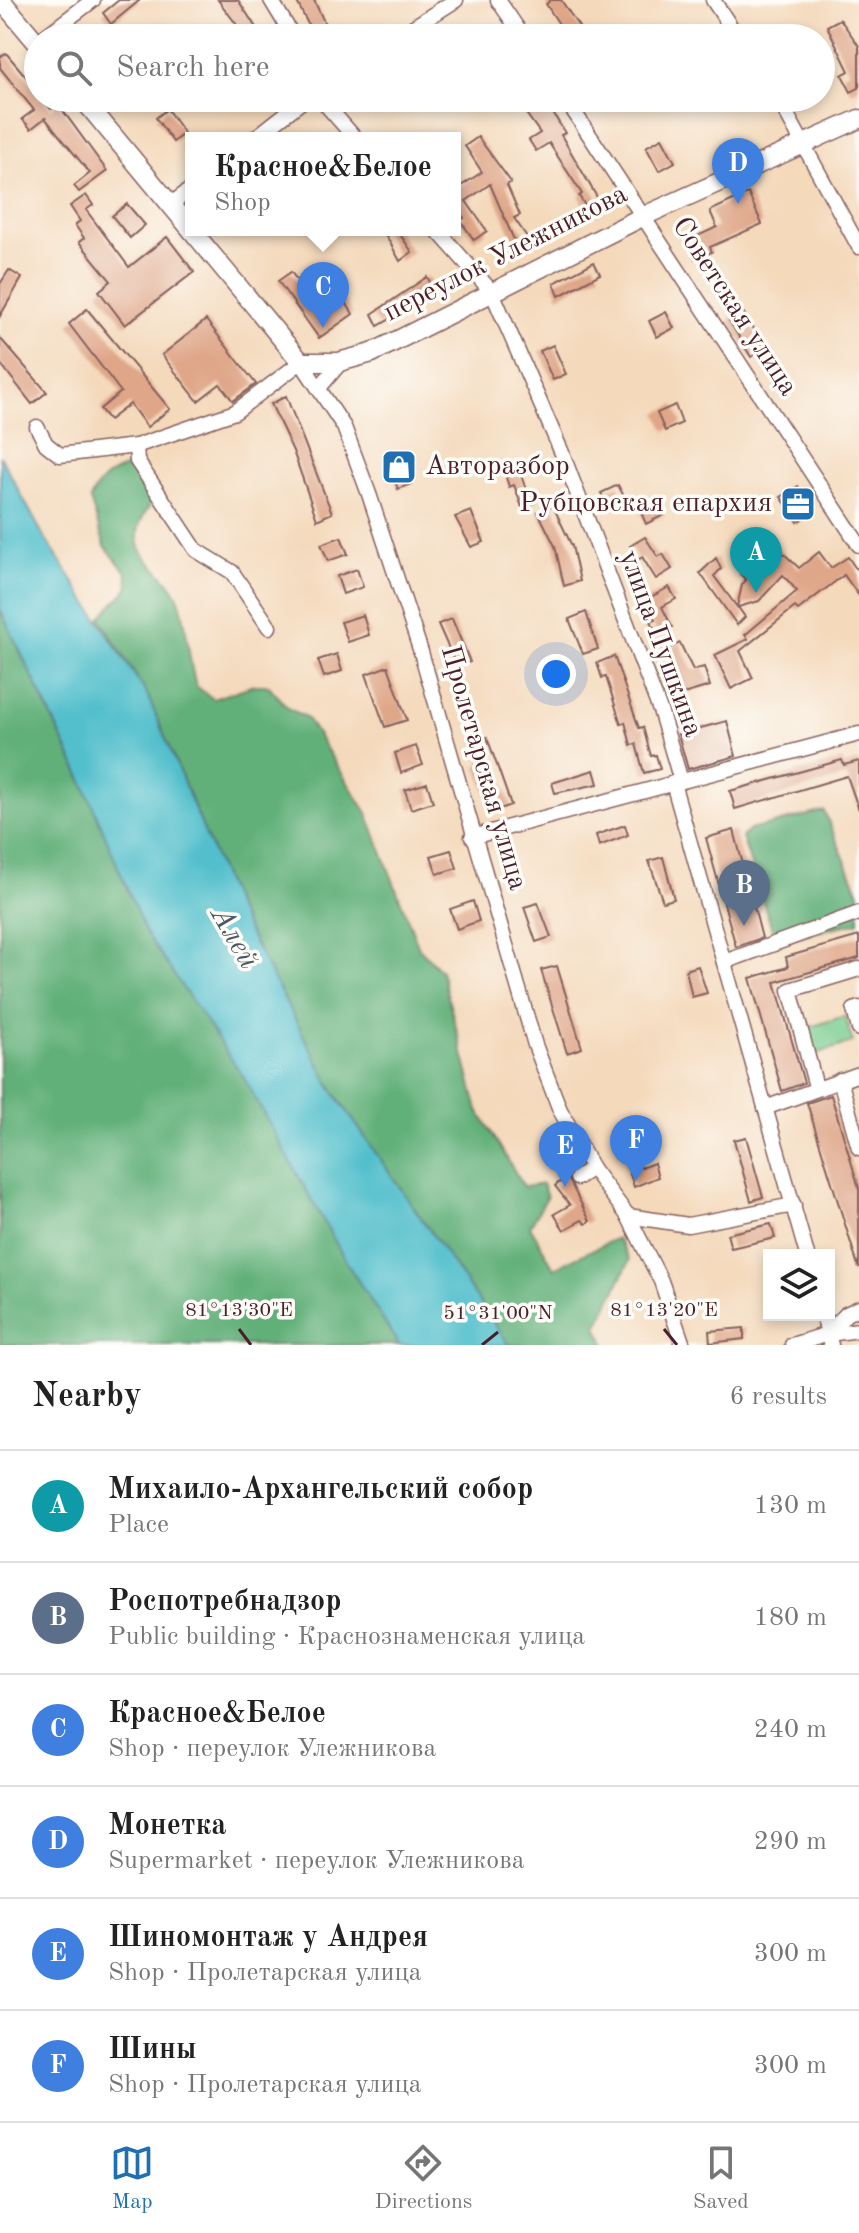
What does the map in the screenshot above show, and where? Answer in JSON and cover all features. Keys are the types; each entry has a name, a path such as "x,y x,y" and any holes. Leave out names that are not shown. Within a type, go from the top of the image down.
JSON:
{"main road":[{"path":"1,0 24,25"},
{"name":"Пролетарская улица","path":"94,112 185,223"},
{"name":"переулок Улежникова","path":"301,362 341,362 372,353 644,216 859,119"},
{"name":"Пролетарская улица","path":"196,236 301,362"}],"street":[{"path":"61,24 93,0"},
{"path":"271,0 286,24"},
{"path":"418,24 456,0"},
{"path":"498,0 514,24"},
{"path":"713,0 729,24"},
{"path":"263,132 288,112"},
{"path":"332,112 350,132"},
{"name":"Советская улица","path":"574,112 859,545"},
{"path":"785,112 859,247"},
{"path":"170,205 185,194"},
{"name":"улица Пушкина","path":"442,236 492,292 567,467 661,713 724,962 805,1249"},
{"path":"37,427 46,444 60,455 136,446 235,412 301,362"},
{"name":"Пролетарская улица","path":"301,362 344,427 374,508 421,652 472,837 535,1045 560,1110 592,1168 628,1216 661,1281 683,1345"},
{"path":"319,388 341,362"},
{"path":"136,446 137,461 187,538 196,550 232,572 269,627"},
{"path":"472,837 859,734"},
{"path":"724,962 859,913"},
{"path":"816,1087 790,990 859,969"},
{"path":"859,1008 854,1010 859,1029"},
{"path":"765,1108 816,1087 859,1074"},
{"path":"840,1080 859,1148"},
{"path":"577,1178 592,1168"},
{"path":"628,1216 688,1225 794,1205"},
{"path":"830,1340 846,1314 859,1308"},
{"path":"792,1345 830,1340 859,1330"}],"green space":[{"path":"130,467 145,486 150,505 140,523 138,537 141,548 175,591 181,606 196,686 213,699 254,685 268,685 289,709 306,717 367,813 419,948 441,971 478,1110 524,1187 542,1184 547,1197 530,1226 554,1268 617,1238 630,1260 597,1327 606,1345 509,1345 333,1091 237,910 147,694 100,618 129,587 126,572 105,546 90,500 106,478"},
{"path":"0,609 83,782 348,1265 399,1345 0,1345"},
{"path":"824,811 859,893 859,922 776,941 742,837 750,830"},
{"path":"845,1016 853,1042 812,1055 804,1029"}],"water":[{"name":"Алей","path":"0,456 43,535 147,694 237,910 333,1091 509,1345 399,1345 348,1265 244,1078 145,932 83,782 0,609"}],"building":[{"path":"119,0 140,0 111,24 103,13"},
{"path":"218,0 238,0 254,24 236,24"},
{"path":"296,0 314,0 325,24 308,24"},
{"path":"551,0 561,0 577,24 559,24 546,4"},
{"path":"840,19 859,46 859,88 851,92 842,75 849,71 835,42 835,24 831,24"},
{"path":"6,53 24,74 24,98 0,68 0,57"},
{"path":"31,112 64,112 107,171 79,192 74,186 90,173 45,118 31,129 22,119"},
{"path":"163,112 169,112 184,133 173,142 156,118"},
{"path":"525,112 552,112 565,133 561,135 598,199 586,207 579,196 582,194 549,143 536,151 529,140 540,133"},
{"path":"478,137 511,182 507,185 520,215 514,218 529,240 517,247 490,184 466,201 487,231 474,240 461,221 464,218 461,213 461,186 482,172 465,146"},
{"path":"662,138 675,162 659,171 646,147"},
{"path":"748,193 762,224 710,247 712,252 695,259 687,241 717,227 710,211"},
{"path":"86,195 93,205 86,210 129,267 167,237 194,272 125,325 99,291 111,281 79,242 84,238 75,225 80,221 70,206"},
{"path":"127,204 145,225 130,238 112,216"},
{"path":"386,236 401,236 412,252 400,261"},
{"path":"594,262 600,274 559,296 554,283"},
{"path":"9,270 22,278 0,316 0,284"},
{"path":"291,272 315,305 322,299 331,311 345,301 353,314 319,338 278,281"},
{"path":"427,277 433,287 415,298 418,303 378,326 372,314"},
{"path":"87,309 170,409 147,427 130,404 109,420 100,409 121,392 69,324"},
{"path":"666,312 674,328 657,337 649,321"},
{"path":"743,312 765,349 751,357 729,320"},
{"path":"206,320 256,384 233,401 220,384 198,401 162,355"},
{"path":"0,338 47,392 32,404 0,363"},
{"path":"553,345 566,374 553,380 540,351"},
{"path":"286,396 332,513 317,520 293,451 271,404"},
{"path":"675,405 682,423 665,431 657,413"},
{"path":"403,460 411,484 398,489 389,466"},
{"path":"519,470 527,492 532,490 536,502 522,507 514,485 509,487 505,474"},
{"path":"618,485 626,500 608,509 601,493"},
{"name":"Рубцовская епархия","path":"798,486 815,510 798,522 781,497"},
{"path":"657,500 664,515 646,524 639,508"},
{"path":"553,506 572,546 580,581 564,586 555,546 538,512"},
{"path":"471,511 484,542 471,547 455,517"},
{"path":"341,537 348,554 328,561 321,544"},
{"path":"645,537 658,557 663,554 672,569 656,579 642,557 638,560 630,546"},
{"path":"777,547 799,568 819,552 831,568 848,557 859,573 859,596 844,575 798,610 795,607 740,651 753,678 731,689 715,655 748,639 745,635 797,591 783,575 759,601 738,607 745,617 737,625 700,573 716,558 721,569 714,576 737,607 746,580 740,574 748,565 755,571"},
{"path":"357,569 363,587 343,594 337,576"},
{"path":"669,587 676,599 662,607 672,627 657,634 651,621 655,619 644,601"},
{"path":"586,612 598,649 583,654 569,619"},
{"path":"363,615 369,635 348,642 341,622"},
{"path":"452,619 470,662 457,667 438,624"},
{"path":"680,643 693,670 704,667 710,686 680,695 662,651"},
{"path":"337,654 342,671 324,677 318,660"},
{"path":"614,656 639,728 643,727 651,756 656,755 660,769 644,773 636,744 631,745 606,677 602,678 597,663"},
{"path":"388,666 407,720 385,727 366,674"},
{"path":"727,721 736,756 688,769 678,734"},
{"path":"487,737 511,805 494,811 476,766 481,764 474,741"},
{"path":"416,746 423,765 401,773 395,753"},
{"path":"842,760 844,765 859,761 859,810 847,776 735,809 730,791"},
{"path":"594,770 598,784 555,793 552,783"},
{"path":"427,783 433,802 411,809 405,790"},
{"path":"625,825 628,835 599,846 596,835"},
{"path":"734,830 762,938 736,947 706,838"},
{"path":"451,850 457,868 437,874 431,856"},
{"path":"663,857 674,899 663,902 649,861"},
{"path":"473,901 479,921 457,929 450,909"},
{"path":"538,903 551,937 536,942 524,907"},
{"path":"859,936 859,958 775,982 804,1083 782,1091 750,978 788,967 786,957"},
{"path":"557,966 582,1048 567,1053 541,970"},
{"path":"698,966 707,993 692,997 686,970"},
{"path":"831,1095 859,1188 859,1269 807,1103"},
{"path":"746,1137 763,1197 751,1201 734,1140"},
{"path":"633,1145 641,1168 654,1163 658,1177 634,1187 622,1149"},
{"path":"567,1176 590,1221 586,1224 582,1220 564,1230 554,1214 570,1205 555,1186"},
{"path":"771,1224 775,1238 731,1248 727,1234"},
{"path":"744,1328 744,1339 710,1343 709,1331"}],"place":[{"name":"Монетка","path":"738,204"},
{"name":"Красное&Белое","path":"323,328"},
{"name":"Авторазбор","path":"399,467"},
{"name":"Рубцовская епархия","path":"798,504"},
{"name":"Михаило-Архангельский собор","path":"756,593"},
{"name":"Роспотребнадзор","path":"744,926"},
{"name":"Шины","path":"636,1181"},
{"name":"Шиномонтаж у Андрея","path":"565,1187"}]}
